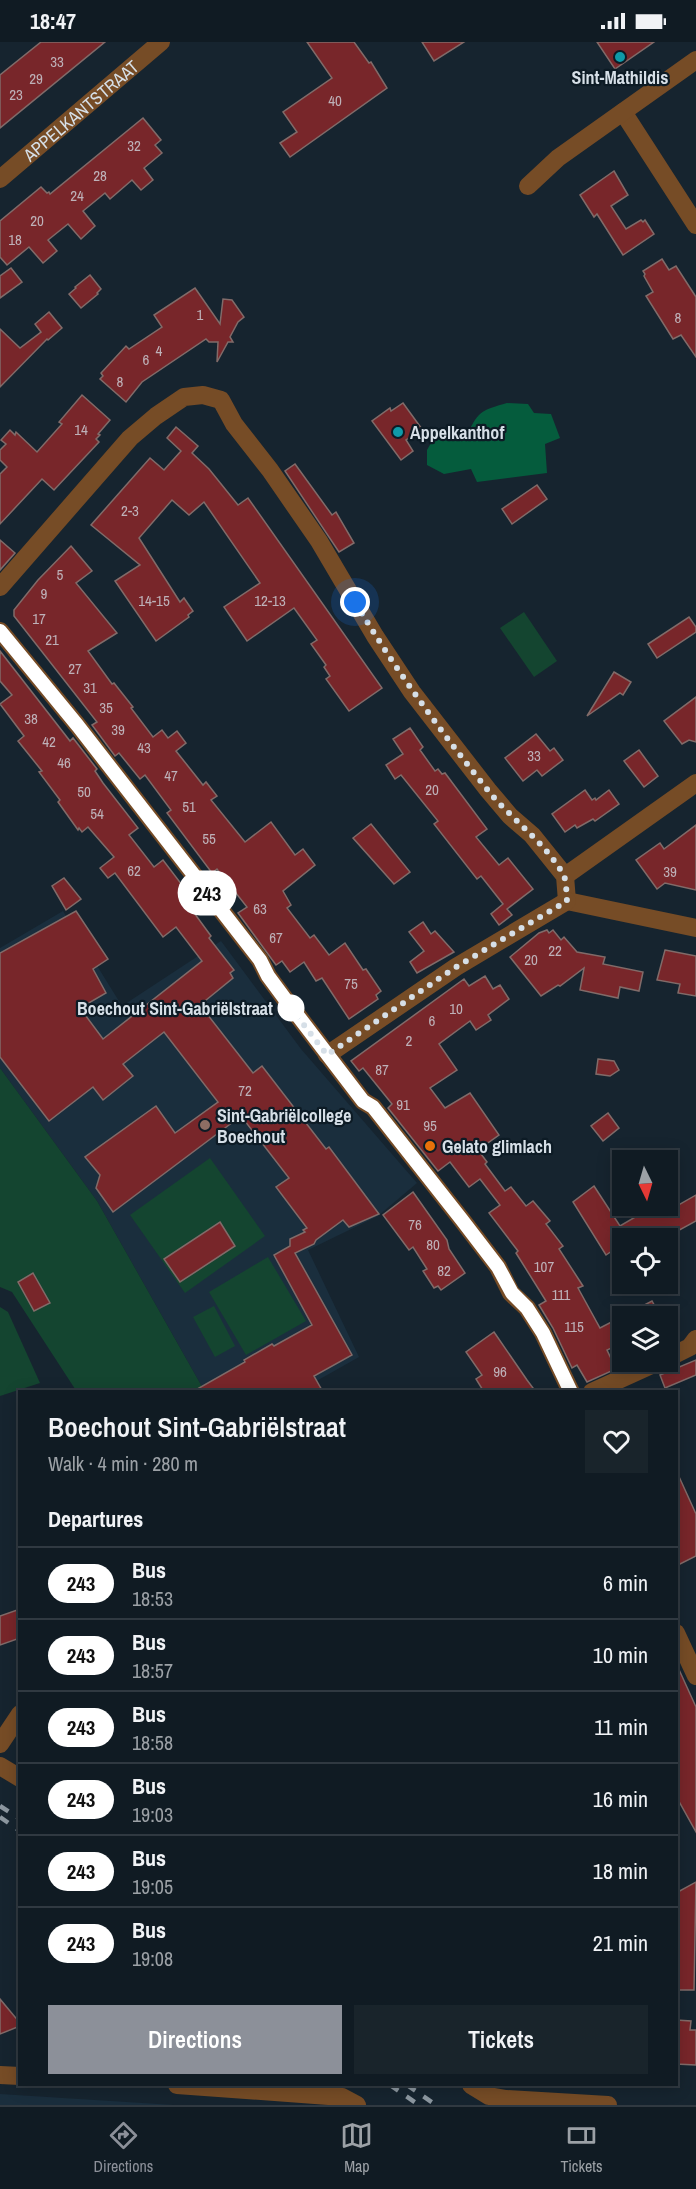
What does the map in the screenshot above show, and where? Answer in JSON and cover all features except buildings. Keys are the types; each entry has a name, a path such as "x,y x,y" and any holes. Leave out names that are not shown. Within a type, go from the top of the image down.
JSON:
{"street":[{"name":"APPELKANTSTRAAT","path":"0,179 161,42"},
{"path":"528,186 558,158 696,60"},
{"path":"623,112 696,225"},
{"path":"0,587 130,438 184,397 203,395 220,400 234,424 270,470 319,541 412,692 488,790 510,816 532,835 565,876 567,901"},
{"path":"0,631 78,726 253,951 273,984 363,1101 373,1107 498,1267 512,1293 527,1308 543,1333 570,1390"},
{"path":"565,876 696,783"},
{"path":"327,1055 456,967 567,901 696,928"},
{"path":"678,1352 693,1343"},
{"path":"596,1390 636,1372"},
{"path":"678,1637 696,1676"},
{"path":"0,1744 18,1717"},
{"path":"0,1766 18,1777"},
{"path":"0,2075 18,2076"},
{"path":"183,2086 244,2097 342,2097 357,2105"},
{"path":"473,2086 489,2096 506,2099 608,2105"}],"shaded area":[{"name":"Sint-Gabriëlcollege Boechout","path":"63,911 122,1006 221,941 301,1049 417,1183 378,1216 308,1250 359,1357 301,1390 204,1390 97,1201 0,1068 0,948"},
{"path":"0,2094 174,2105 0,2105"}],"green space":[{"path":"507,403 528,404 534,413 551,414 560,438 545,444 547,473 477,482 471,469 444,474 427,465 427,450 438,431 452,428 468,433 479,415 492,407"},
{"path":"524,612 557,661 534,677 500,628"},
{"path":"0,1068 97,1201 204,1390 76,1390 12,1292 0,1287"},
{"path":"210,1158 265,1236 185,1293 130,1215"},
{"path":"268,1257 306,1321 246,1355 209,1292"},
{"path":"214,1306 235,1346 215,1357 193,1317"},
{"path":"0,1307 8,1312 40,1383 0,1396"}],"railway":[{"path":"0,1806 18,1818"},
{"path":"0,1817 18,1830"},
{"path":"391,2086 419,2105"},
{"path":"408,2086 436,2105"}],"bus line":[{"name":"243","path":"0,631 78,726 260,960 268,976 363,1101 373,1107 498,1267 512,1293 527,1308 543,1333 570,1390"}],"place":[{"name":"Sint-Mathildis","path":"620,57"},
{"name":"Appelkanthof","path":"398,432"},
{"name":"Boechout Sint-Gabriëlstraat","path":"291,1008"},
{"name":"Sint-Gabriëlcollege Boechout","path":"205,1125"},
{"name":"Gelato glimlach","path":"430,1146"}],"route":[{"path":"291,1008 327,1055 456,967 567,901 565,876 532,835 510,816 488,790 412,692 355,602"}]}
